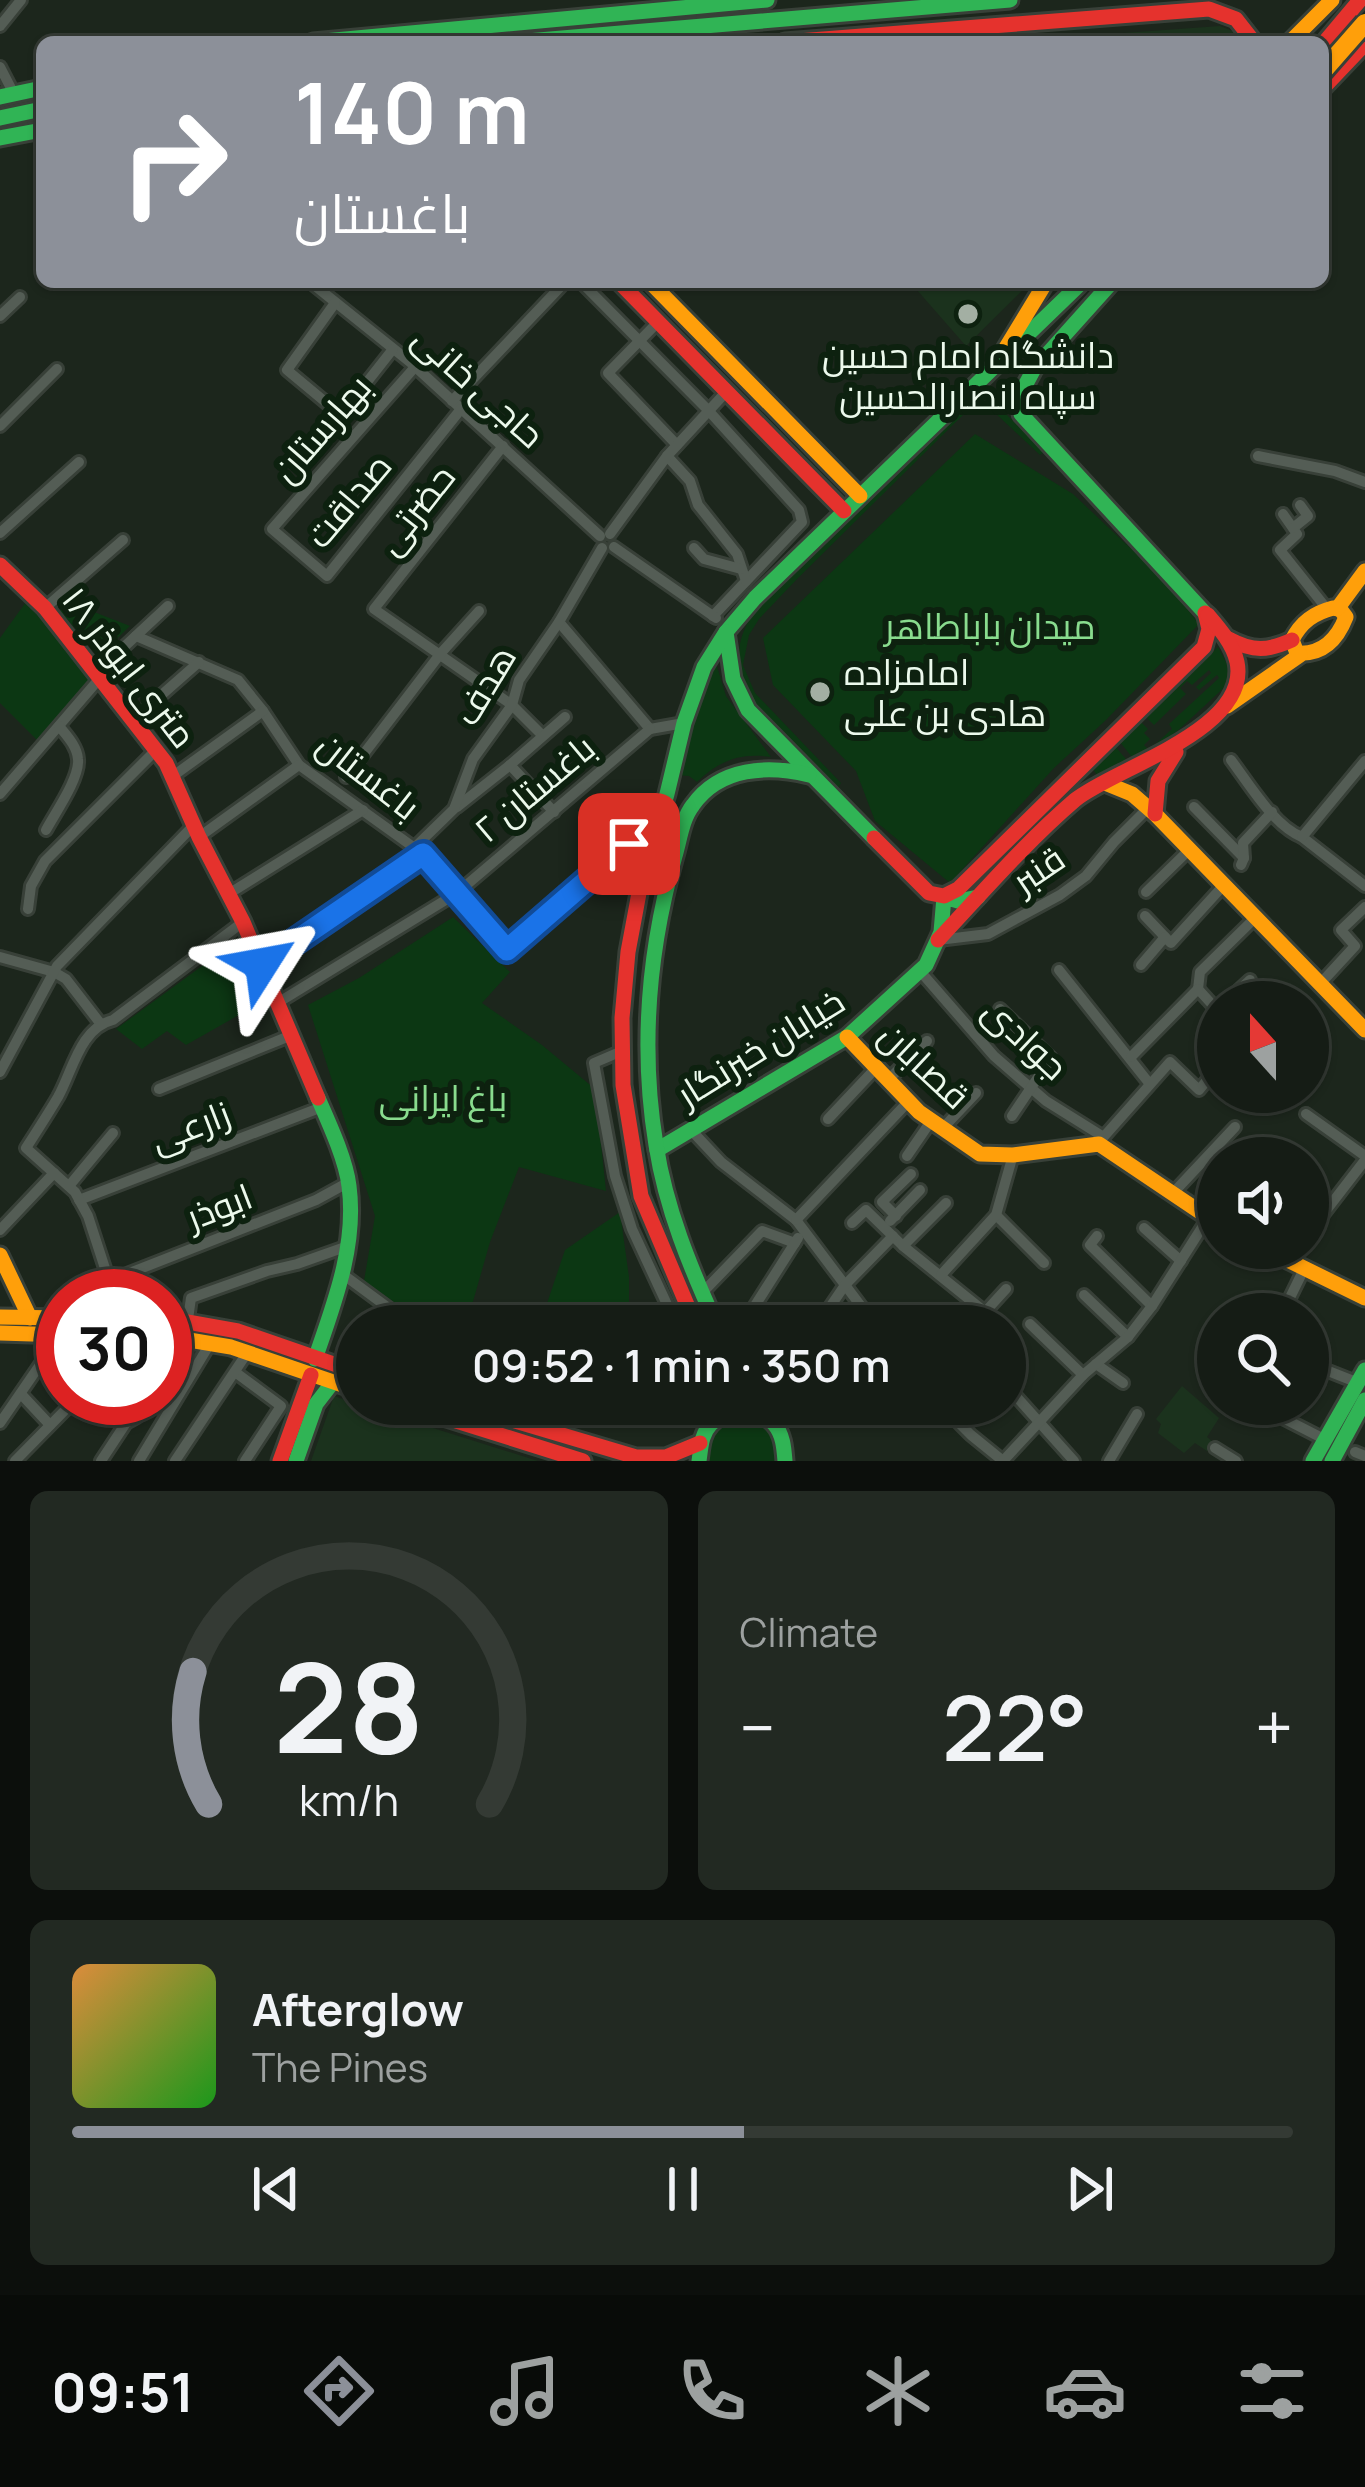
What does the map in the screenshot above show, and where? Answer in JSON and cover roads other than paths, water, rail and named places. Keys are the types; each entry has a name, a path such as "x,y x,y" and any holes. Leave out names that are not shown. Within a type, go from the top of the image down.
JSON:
{"main road":[{"path":"362,36 600,7 767,0"},
{"path":"660,36 1010,0"},
{"path":"1122,0 1149,13"},
{"path":"1296,36 1332,0"},
{"path":"1329,38 1360,0"},
{"path":"860,36 1209,9 1229,12 1244,22 1251,36"},
{"path":"1331,71 1365,23"},
{"path":"1331,71 1365,44"},
{"path":"0,118 36,110"},
{"path":"0,138 36,131"},
{"path":"626,288 844,511"},
{"path":"656,288 860,496"},
{"path":"998,361 1042,288"},
{"path":"687,1305 640,1196 622,1085 622,1051 628,952 639,885 704,667 723,624 1075,288"},
{"path":"1109,288 1024,384 1021,414 1227,639 1238,678 1219,711"},
{"path":"820,486 830,487 837,472"},
{"path":"1227,639 1257,652 1296,648 1317,652 1342,629 1343,615 1365,571"},
{"name":"۱۸ متری ابوذر","path":"3,575 45,608 173,776 262,964 322,1107 349,1182 352,1230 322,1370"},
{"path":"944,897 958,889 1204,646 1209,636 1208,615"},
{"path":"1151,811 1158,776 1187,740 1296,648 1301,625 1343,615"},
{"path":"723,624 728,665 742,702 810,775 929,893 958,901 978,897"},
{"name":"خیابان خبرنگار","path":"938,940 1077,799 1187,740"},
{"path":"707,1305 676,1228 657,1150 648,1083 652,955 664,891 692,804 718,783 747,770 779,767 810,775"},
{"path":"1105,782 1132,794 1151,811 1317,981"},
{"path":"667,794 680,784 687,788 692,804"},
{"name":"خیابان خبرنگار","path":"657,1150 848,1037 920,971 934,951 944,897"},
{"path":"1329,993 1364,1027"},
{"name":"قصابان","path":"848,1037 908,1102 980,1154 1013,1155 1100,1140"},
{"path":"1100,1140 1197,1209"},
{"path":"0,1256 29,1318"},
{"path":"1312,1269 1365,1298"},
{"path":"0,1317 36,1321"},
{"path":"192,1320 236,1330 336,1378"},
{"path":"0,1333 36,1331"},
{"path":"192,1340 336,1371"},
{"path":"280,1461 322,1370"},
{"path":"296,1461 316,1405 322,1370"},
{"path":"1332,1461 1359,1422 1362,1382"},
{"path":"1313,1461 1362,1382"},
{"path":"469,1425 583,1461"},
{"path":"524,1425 636,1457 699,1452"},
{"path":"775,1425 788,1458"}],"street":[{"path":"0,36 4,21 21,0"},
{"path":"0,68 7,96"},
{"name":"حاجی خانی","path":"318,288 415,367 607,541 723,624"},
{"path":"457,405 560,288"},
{"path":"586,288 799,510 802,522 743,575 723,624"},
{"path":"0,316 20,297"},
{"path":"335,303 286,370 341,415 393,349"},
{"path":"658,322 608,373 677,445"},
{"name":"بهارستان","path":"272,529 415,367"},
{"path":"0,426 57,369"},
{"name":"هدف","path":"262,964 419,851 454,809 473,760 512,705 519,680 607,541 667,456 727,392"},
{"name":"صداقت","path":"272,529 327,576 457,405"},
{"name":"حضرتی","path":"441,652 374,609 502,446"},
{"path":"667,456 690,481 698,505 737,554 743,575"},
{"path":"1258,456 1335,471 1365,482"},
{"path":"0,533 79,462"},
{"path":"1293,528 1308,515 1300,505"},
{"path":"1283,514 1297,534 1280,550 1343,615"},
{"path":"45,608 123,540"},
{"path":"694,548 704,559 743,575"},
{"path":"0,794 98,676 168,606"},
{"path":"346,778 441,652 479,611"},
{"path":"559,622 650,729 684,723"},
{"name":"باغستان","path":"136,636 238,680 299,765 419,851 507,950 659,818"},
{"path":"441,652 512,705 542,735"},
{"path":"133,720 199,662"},
{"path":"173,776 263,711"},
{"path":"454,809 565,717"},
{"path":"46,830 80,764 74,745 59,726"},
{"name":"باغستان ۲","path":"279,1002 457,893 650,729"},
{"path":"28,909 31,886 45,861 156,750"},
{"path":"1231,760 1293,835 1360,882 1365,867"},
{"path":"1302,837 1365,761"},
{"path":"0,1072 54,972 197,830 299,765"},
{"path":"510,765 554,812"},
{"path":"1194,807 1242,862 1243,842 1272,812"},
{"path":"230,893 363,810"},
{"name":"قنبر","path":"938,940 988,934 1060,895 1086,876 1114,842 1151,811"},
{"path":"1146,892 1188,851"},
{"path":"1145,916 1172,943 1223,886"},
{"path":"1323,981 1355,946 1341,930 1365,907"},
{"path":"1199,981 1200,972 1255,918"},
{"path":"105,1269 80,1200 26,1148 80,1047 100,1023 113,1019 243,922"},
{"path":"1141,965 1165,937"},
{"path":"0,958 66,979 100,1023"},
{"path":"1059,970 1149,1082"},
{"name":"جوادی","path":"920,971 994,1056 1100,1140"},
{"path":"1131,1057 1197,990"},
{"path":"1000,1009 1052,1058 1012,1116"},
{"path":"159,1089 292,1034"},
{"path":"828,1120 927,1041"},
{"path":"622,1051 594,1063 615,1176 632,1229 667,1305"},
{"path":"1100,1140 1170,1062 1197,1088"},
{"path":"907,1156 936,1125 976,1094"},
{"path":"755,1305 795,1243 799,1225 908,1102"},
{"name":"زارعی","path":"80,1200 322,1107"},
{"path":"1306,1114 1365,1158 1329,1206"},
{"path":"1174,1192 1235,1127"},
{"path":"691,1130 721,1162 799,1225 860,1305"},
{"path":"69,1186 113,1133"},
{"path":"941,1275 996,1215 1013,1155"},
{"path":"0,1230 54,1173"},
{"path":"896,1216 882,1202 911,1174"},
{"name":"ابوذر","path":"137,1269 316,1200 349,1182"},
{"path":"831,1305 920,1190"},
{"path":"903,1246 946,1203"},
{"path":"852,1222 866,1210 985,1312 1006,1289"},
{"path":"996,1215 1044,1263"},
{"path":"1144,1228 1181,1261"},
{"path":"702,1293 762,1231 795,1243"},
{"path":"1097,1236 1090,1245 1152,1306"},
{"path":"961,1425 1003,1461 1083,1375 1128,1337 1197,1241"},
{"path":"192,1298 348,1246"},
{"path":"341,1273 384,1305"},
{"path":"1084,1295 1128,1337"},
{"path":"1030,1324 1083,1375"},
{"path":"140,1461 211,1342"},
{"path":"175,1461 248,1353"},
{"path":"1096,1364 1123,1383"},
{"path":"1329,1370 1362,1382"},
{"path":"0,1423 36,1371"},
{"path":"235,1372 280,1406 245,1461"},
{"path":"21,1394 36,1410"},
{"path":"1026,1408 1074,1461"},
{"path":"1108,1461 1137,1414"},
{"path":"15,1461 50,1425"},
{"path":"100,1461 125,1425"},
{"path":"1296,1425 1324,1439"},
{"path":"1215,1448 1236,1461"}],"place":[{"name":"دانشگاه امام حسین سپاه انصارالحسین","path":"968,314"},
{"name":"امامزاده هادی بن علی","path":"820,692"}],"park label":[{"name":"میدان باباطاهر","path":"990,625"},
{"name":"باغ ایرانی","path":"443,1097"}]}
